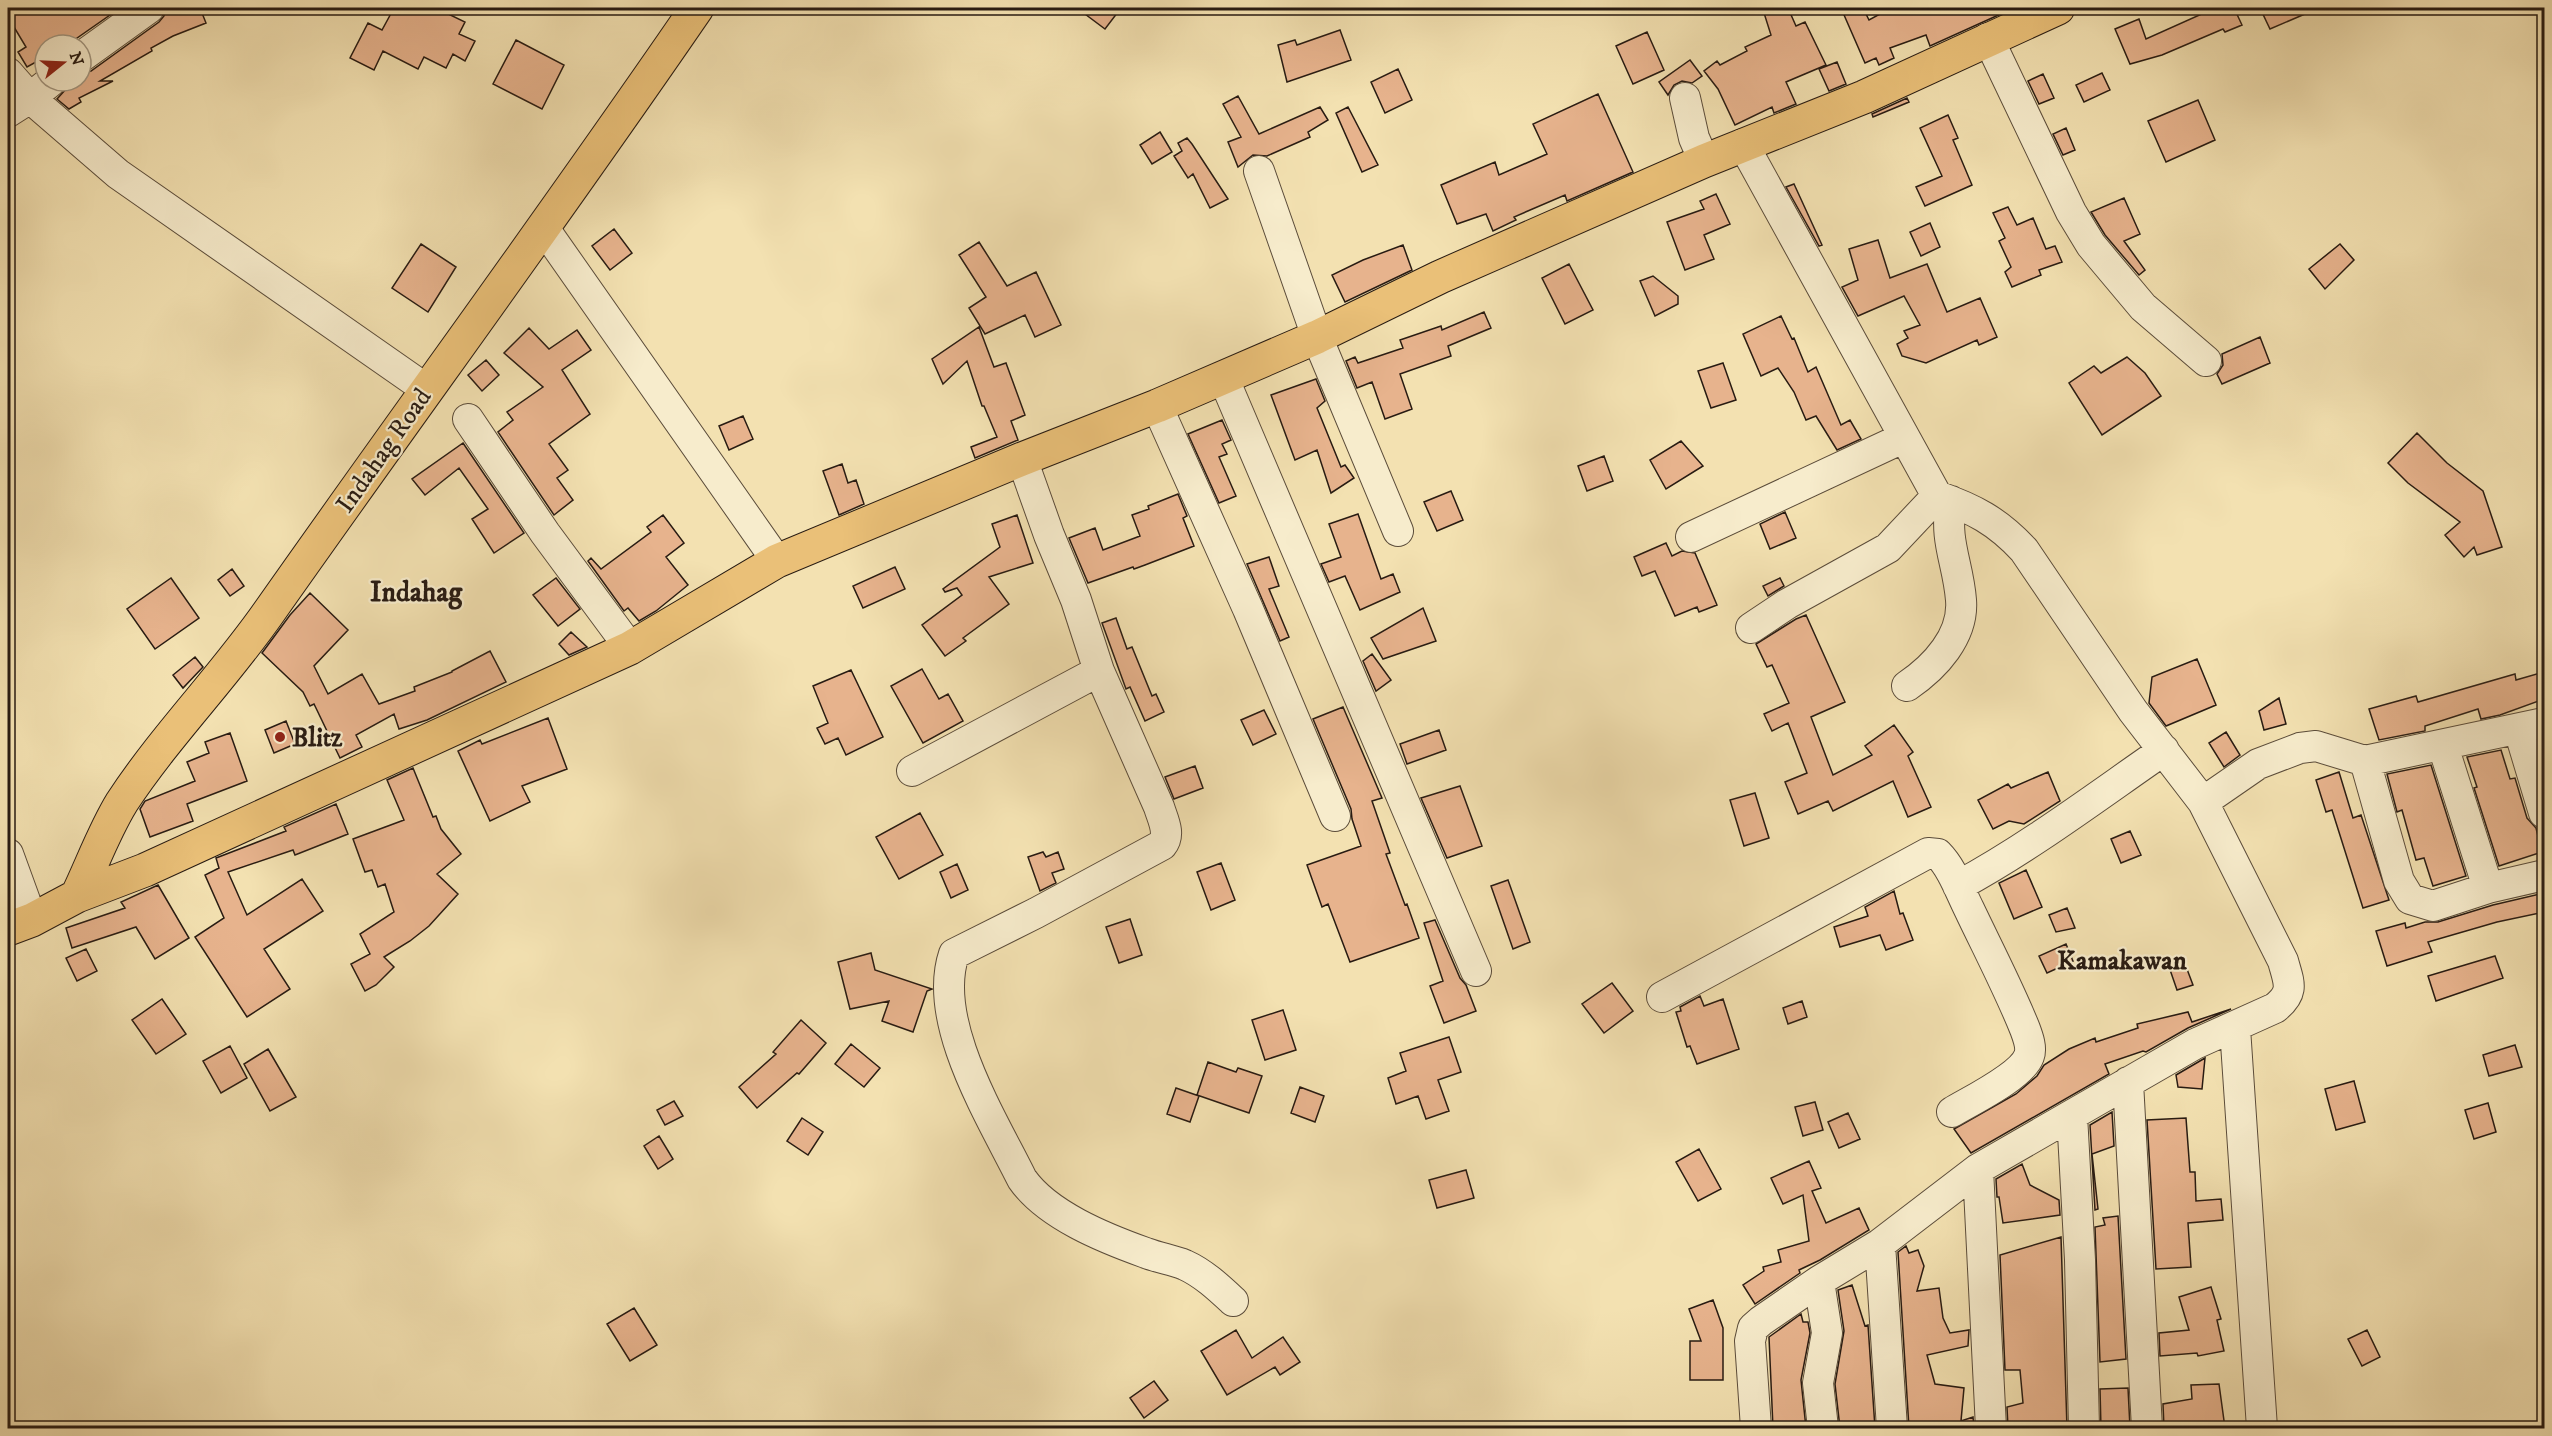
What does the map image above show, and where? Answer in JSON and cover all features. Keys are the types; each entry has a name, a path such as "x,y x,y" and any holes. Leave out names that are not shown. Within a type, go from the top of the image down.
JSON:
{"main road":[{"name":"Indahag Road","path":"77,896 121,805 158,752 263,621 698,8"},
{"path":"20,924 77,896 145,870 630,648 777,561 1022,459 1157,406 1317,337 1440,277 1743,144 1864,97 1988,38 2058,8"}],"street":[{"path":"93,48 149,8"},
{"path":"1988,38 2071,212 2091,245 2143,307 2206,361"},
{"path":"8,73 30,97 118,174 426,389"},
{"path":"1685,98 1690,123 1704,161"},
{"path":"1743,144 1903,438 1944,498 1961,600 1961,618 1937,663 1907,686"},
{"path":"1259,171 1317,337 1398,531"},
{"path":"543,226 777,561"},
{"path":"1223,377 1476,971"},
{"path":"1157,406 1248,609 1335,816"},
{"path":"468,420 545,533 630,648"},
{"path":"1691,537 1903,438"},
{"path":"1022,459 1076,600 1099,671 1159,807 1166,829 1166,840 1162,845 1046,908 954,954 950,967 951,1014 966,1065 1022,1179 1032,1192 1044,1204 1076,1223 1144,1252 1186,1266 1207,1278 1233,1301"},
{"path":"1751,628 1787,603 1888,548 1944,498"},
{"path":"1756,1428 1751,1333 1761,1321 1819,1281 1880,1244 1978,1169 2195,1044 2235,1028 2275,1008 2285,1000 2290,988 2283,961 2203,802 2133,711 2024,550 2006,531 1984,515 1944,498"},
{"path":"912,771 1099,671"},
{"path":"2203,802 2258,764 2300,748 2316,746 2366,760 2536,727 2544,813"},
{"path":"2443,746 2488,888"},
{"path":"1958,886 1994,867 2163,750"},
{"path":"2366,760 2399,881 2410,898 2433,906 2488,888 2544,874"},
{"path":"1662,997 1928,853 1938,854 1958,886 2026,1031 2031,1051 2028,1059 2018,1071 1952,1112"},
{"path":"8,854 20,924"},
{"path":"2235,1028 2262,1428"},
{"path":"2128,1082 2147,1428"},
{"path":"2072,1115 2080,1260 2084,1428"},
{"path":"1978,1169 1991,1428"},
{"path":"1880,1244 1892,1428"},
{"path":"1819,1281 1827,1333 1818,1383 1823,1428"}],"building":[{"path":"19,8 120,8 84,33 33,33 33,64 27,67 18,52 26,47 8,15"},
{"path":"166,8 200,8 206,23 173,36 151,48 152,51 100,81 113,81 93,91 93,70 164,16"},
{"path":"394,8 436,8 465,22 459,34 475,41 465,61 453,54 446,68 424,57 418,69 383,51 374,70 350,58 368,23 382,30"},
{"path":"1077,8 1121,8 1105,29"},
{"path":"1775,8 1788,8 1796,26 1805,22 1826,65 1786,82 1796,104 1774,113 1772,107 1735,125 1718,89 1704,71 1717,61 1720,65 1747,51 1745,47 1771,35 1764,13"},
{"path":"1841,8 1863,8 1869,20 1891,8 2014,8 1930,46 1926,35 1890,48 1894,58 1879,65 1876,58 1865,63"},
{"path":"2215,8 2234,8 2242,25 2225,32 2223,29 2162,55 2130,64 2115,29 2139,19 2146,39"},
{"path":"2260,8 2319,8 2270,29"},
{"path":"1340,30 1351,60 1287,82 1278,45 1295,40 1297,45"},
{"path":"1647,32 1664,70 1633,84 1616,46"},
{"path":"516,40 564,65 542,109 493,84"},
{"path":"1690,60 1702,76 1692,83 1682,81 1674,85 1668,95 1659,82"},
{"path":"1837,62 1846,84 1829,91 1819,69"},
{"path":"1398,69 1412,100 1385,113 1371,82"},
{"path":"2102,73 2110,90 2084,102 2076,85"},
{"path":"2043,74 2054,98 2039,104 2028,81"},
{"path":"62,93 89,93 79,98 81,102 69,109 57,99"},
{"path":"1598,94 1633,172 1567,201 1565,195 1514,217 1516,220 1493,231 1486,214 1457,224 1441,185 1495,162 1499,175 1547,154 1533,124"},
{"path":"1238,96 1259,134 1320,107 1328,120 1308,132 1310,137 1267,156 1253,155 1238,167 1228,142 1241,137 1223,104"},
{"path":"1907,98 1909,102 1873,117 1872,114"},
{"path":"2198,100 2215,140 2166,162 2148,121"},
{"path":"1348,107 1378,165 1362,172 1336,113"},
{"path":"1948,115 1958,138 1953,140 1972,185 1925,206 1916,187 1942,176 1920,128"},
{"path":"2066,128 2075,150 2063,155 2053,134"},
{"path":"1160,132 1172,152 1152,164 1140,145"},
{"path":"1187,138 1228,199 1210,208 1193,174 1188,178 1174,156 1182,151 1178,143"},
{"path":"1794,184 1822,245 1819,246 1786,187"},
{"path":"1716,194 1730,224 1704,235 1714,259 1685,270 1667,222 1704,209 1700,201"},
{"path":"2124,198 2140,234 2124,241 2145,270 2139,275 2105,235 2091,212"},
{"path":"2008,207 2017,225 2033,218 2046,249 2055,246 2062,262 2039,270 2041,275 2012,287 2005,272 2011,267 1999,241 2005,238 1993,213"},
{"path":"1930,223 1940,247 1921,256 1910,232"},
{"path":"614,229 632,253 610,270 592,246"},
{"path":"1878,240 1890,278 1927,264 1947,312 1980,298 1997,337 1979,345 1977,340 1926,363 1902,356 1897,344 1908,338 1904,331 1920,325 1904,296 1858,316 1842,287 1858,280 1849,249"},
{"path":"979,242 1007,286 1036,272 1061,325 1035,337 1025,315 985,334 969,308 986,297 959,255"},
{"path":"421,244 456,267 428,312 392,288"},
{"path":"2340,244 2354,260 2325,289 2309,269"},
{"path":"1403,245 1412,270 1345,302 1332,275"},
{"path":"1569,264 1593,310 1565,324 1542,278"},
{"path":"1653,276 1678,296 1678,304 1655,316 1640,281"},
{"path":"1484,312 1491,328 1448,346 1451,356 1400,374 1412,409 1385,419 1372,382 1357,388 1346,361 1355,357 1358,363 1403,348 1400,340 1441,326 1442,330"},
{"path":"1781,316 1792,339 1794,338 1808,372 1816,367 1841,425 1850,420 1861,439 1837,450 1816,416 1806,420 1794,392 1778,368 1761,376 1743,334"},
{"path":"979,327 994,367 1006,363 1025,415 1011,421 1018,440 975,458 971,447 997,437 984,406 982,406 967,361 943,384 932,359"},
{"path":"529,328 549,349 577,330 591,350 562,370 590,414 549,444 568,470 557,478 573,500 554,515 498,432 513,420 507,412 543,387 504,353"},
{"path":"2260,337 2270,363 2222,384 2217,374 2223,365 2222,354"},
{"path":"2127,357 2145,373 2161,396 2102,435 2069,383 2094,366 2101,373"},
{"path":"486,360 499,375 482,391 468,375"},
{"path":"1723,363 1736,400 1711,408 1698,371"},
{"path":"1316,379 1325,401 1317,408 1341,467 1345,465 1354,478 1331,493 1317,450 1295,460 1271,395"},
{"path":"743,416 753,439 729,450 719,426"},
{"path":"1222,420 1231,440 1222,444 1227,454 1219,457 1236,496 1219,503 1188,434"},
{"path":"2417,433 2447,463 2483,491 2502,547 2477,555 2474,547 2464,557 2445,535 2460,522 2408,483 2388,463"},
{"path":"1681,441 1703,466 1666,489 1650,460"},
{"path":"463,443 524,533 494,553 472,519 488,509 459,468 425,495 412,479"},
{"path":"1604,456 1613,481 1587,491 1578,466"},
{"path":"842,464 848,483 856,480 864,504 839,515 823,471"},
{"path":"1451,491 1463,520 1437,531 1424,502"},
{"path":"1178,494 1187,516 1183,518 1194,546 1134,569 1133,567 1088,583 1069,538 1095,528 1103,550 1140,536 1132,515"},
{"path":"1785,512 1796,538 1770,549 1760,524"},
{"path":"1358,514 1381,579 1393,574 1400,592 1360,610 1345,576 1329,582 1321,564 1341,557 1329,524"},
{"path":"663,515 684,543 666,557 688,585 656,611 639,621 628,608 624,611 588,561 591,558 601,569 651,532 647,527"},
{"path":"1017,515 1033,563 989,577 1009,604 963,638 966,641 945,656 922,625 962,595 957,588 945,592 943,589 1000,547 992,524"},
{"path":"1666,543 1672,556 1682,551 1695,553 1717,605 1699,612 1697,607 1675,616 1655,571 1642,576 1634,557"},
{"path":"1269,557 1279,586 1269,589 1289,637 1280,641 1247,564"},
{"path":"895,567 905,589 863,608 853,586"},
{"path":"232,569 244,586 230,596 218,580"},
{"path":"171,578 199,618 155,649 127,609"},
{"path":"556,578 580,609 558,626 533,595"},
{"path":"1780,578 1784,586 1768,596 1763,586"},
{"path":"310,593 348,630 314,666 328,694 362,674 379,704 415,691 414,687 452,672 490,651 506,682 427,720 399,729 394,714 356,735 362,747 340,758 314,704 310,706 303,692 262,653 290,615"},
{"path":"1423,608 1436,641 1383,659 1371,638"},
{"path":"1806,615 1845,702 1811,717 1833,775 1872,755 1865,746 1894,725 1913,752 1908,756 1931,807 1908,817 1893,781 1833,811 1828,801 1798,814 1785,782 1807,773 1788,723 1772,731 1764,714 1789,703 1772,665 1767,667 1756,644"},
{"path":"1116,618 1127,649 1132,647 1152,696 1156,694 1164,712 1145,721 1130,687 1126,689 1102,623"},
{"path":"571,632 587,647 569,655 559,644"},
{"path":"1372,654 1391,680 1376,691 1363,661"},
{"path":"195,657 203,667 183,688 173,675"},
{"path":"2197,659 2216,705 2166,726 2149,703 2152,677"},
{"path":"922,669 939,699 948,694 963,721 923,743 891,686"},
{"path":"851,670 883,737 846,755 838,738 825,744 817,728 828,723 813,686"},
{"path":"2544,672 2544,699 2500,715 2481,719 2478,709 2425,726 2425,731 2379,740 2369,709 2416,696 2418,702 2515,674 2516,680"},
{"path":"2279,698 2286,724 2264,730 2259,711"},
{"path":"1343,707 1382,798 1372,801 1390,853 1386,854 1419,938 1350,962 1328,904 1322,907 1307,865 1361,846 1351,809 1313,719"},
{"path":"1264,710 1276,734 1253,745 1241,720"},
{"path":"548,718 567,769 522,786 530,802 490,821 458,751 480,740 482,744"},
{"name":"Blitz","path":"286,721 295,744 274,753 265,730"},
{"path":"1439,730 1446,750 1407,764 1400,744"},
{"path":"2226,732 2240,755 2224,767 2209,743"},
{"path":"230,733 247,781 187,804 193,821 150,837 140,809 145,801 195,781 187,762 209,753 205,742"},
{"path":"2501,750 2510,779 2515,778 2527,818 2536,828 2542,852 2499,866 2474,788 2477,787 2467,757"},
{"path":"2431,765 2466,876 2433,886 2424,858 2416,860 2402,810 2397,812 2387,774"},
{"path":"1195,766 1203,788 1174,799 1165,777"},
{"path":"413,768 433,817 436,816 441,829 461,854 437,874 458,894 429,926 384,957 394,967 376,985 365,991 351,964 370,954 360,934 394,912 385,884 378,887 372,870 365,872 353,839 404,820 387,780"},
{"path":"2048,772 2060,801 2024,824 2009,821 1993,829 1978,800 2008,784 2011,788"},
{"path":"2339,772 2353,818 2361,815 2389,900 2363,908 2332,810 2326,812 2316,780"},
{"path":"1460,786 1482,846 1447,858 1421,798"},
{"path":"1755,793 1769,838 1744,846 1730,800"},
{"path":"336,804 348,834 295,855 293,850 228,872 247,915 302,879 323,911 264,949 290,989 247,1017 195,937 224,918 205,875 219,868 216,858 286,831 284,827"},
{"path":"920,813 943,855 899,879 876,837"},
{"path":"2130,831 2141,855 2121,863 2111,839"},
{"path":"1043,852 1046,857 1058,852 1064,869 1052,873 1056,883 1040,891 1028,857"},
{"path":"1221,863 1235,900 1211,910 1197,872"},
{"path":"957,864 968,890 951,898 940,872"},
{"path":"2026,870 2042,907 2014,919 1999,883"},
{"path":"1508,880 1530,942 1513,949 1491,886"},
{"path":"158,885 189,938 155,959 136,927 72,948 66,928 125,908 121,902"},
{"path":"1894,891 1900,914 1903,913 1913,940 1886,950 1880,935 1840,947 1834,927 1868,916 1865,907"},
{"path":"2544,893 2544,912 2497,922 2428,942 2432,952 2387,966 2376,931 2405,923 2406,928 2425,922 2438,922 2493,905"},
{"path":"2067,908 2075,928 2056,932 2049,915"},
{"path":"1130,919 1142,955 1119,963 1106,927"},
{"path":"1435,920 1476,1011 1444,1023 1430,986 1443,981 1424,923"},
{"path":"2066,944 2073,961 2047,973 2039,956"},
{"path":"86,949 97,971 77,981 66,958"},
{"path":"871,953 875,970 932,989 927,991 913,1032 882,1021 889,1001 850,1009 838,962"},
{"path":"2182,956 2193,985 2177,990 2167,961"},
{"path":"2495,956 2503,978 2436,1001 2428,976"},
{"path":"1612,983 1633,1011 1604,1033 1582,1004"},
{"path":"1700,996 1704,1006 1723,999 1739,1049 1697,1064 1690,1046 1687,1047 1676,1012 1681,1011 1680,1007"},
{"path":"162,999 186,1034 156,1054 132,1020"},
{"path":"1802,1001 1807,1017 1788,1024 1783,1008"},
{"path":"2231,1009 2188,1028 2146,1052 2143,1051 2105,1064 2109,1074 1971,1153 1954,1129 2016,1094 2037,1076 2044,1065 2069,1049 2095,1038 2096,1042 2138,1028 2137,1024 2188,1012 2192,1022"},
{"path":"1283,1010 1296,1050 1265,1060 1252,1020"},
{"path":"801,1020 826,1043 799,1074 797,1073 757,1108 739,1087 776,1054 773,1052"},
{"path":"1449,1037 1461,1072 1438,1080 1449,1111 1426,1119 1418,1096 1396,1104 1388,1078 1406,1071 1400,1053"},
{"path":"851,1044 880,1068 864,1087 835,1064"},
{"path":"2515,1045 2522,1067 2489,1076 2483,1055"},
{"path":"230,1046 247,1078 221,1093 203,1061"},
{"path":"268,1049 296,1097 270,1111 244,1064"},
{"path":"2205,1058 2202,1089 2178,1087 2176,1075"},
{"path":"1208,1062 1236,1072 1238,1068 1262,1076 1249,1113 1197,1095"},
{"path":"2354,1081 2365,1122 2336,1130 2325,1089"},
{"path":"1300,1087 1324,1096 1315,1122 1291,1113"},
{"path":"1176,1088 1199,1096 1190,1122 1167,1114"},
{"path":"674,1101 683,1116 665,1125 657,1110"},
{"path":"1815,1102 1823,1130 1803,1136 1795,1107"},
{"path":"2488,1103 2496,1132 2474,1139 2465,1110"},
{"path":"2112,1112 2114,1146 2092,1154 2098,1209 2095,1210 2090,1125"},
{"path":"1848,1113 1860,1139 1839,1148 1828,1122"},
{"path":"802,1118 823,1132 808,1155 787,1141"},
{"path":"2186,1118 2190,1172 2195,1172 2196,1201 2221,1199 2223,1220 2188,1223 2191,1267 2156,1269 2147,1120"},
{"path":"659,1136 673,1159 658,1169 644,1146"},
{"path":"1699,1149 1721,1189 1698,1201 1676,1162"},
{"path":"1809,1161 1821,1188 1812,1191 1826,1223 1859,1208 1869,1230 1799,1270 1800,1273 1755,1304 1743,1285 1764,1271 1763,1267 1781,1262 1778,1250 1809,1241 1803,1195 1783,1204 1771,1178"},
{"path":"2022,1164 2030,1185 2059,1200 2060,1215 2003,1223 1999,1197 1997,1197 1996,1179"},
{"path":"1466,1170 1474,1198 1437,1208 1429,1180"},
{"path":"2118,1216 2126,1359 2100,1362 2095,1227 2105,1225 2103,1218"},
{"path":"2061,1237 2067,1428 2008,1428 2007,1407 2023,1403 2020,1370 2005,1370 2000,1255"},
{"path":"1906,1246 1909,1253 1918,1250 1924,1266 1917,1291 1939,1288 1943,1318 1950,1333 1969,1330 1968,1346 1927,1355 1935,1384 1964,1388 1961,1421 1973,1417 1974,1428 1909,1428 1898,1252"},
{"path":"1852,1285 1865,1326 1868,1325 1875,1428 1840,1428 1835,1384 1844,1331 1838,1290"},
{"path":"2211,1287 2221,1319 2217,1320 2224,1351 2198,1356 2197,1353 2160,1356 2159,1333 2189,1330 2179,1297"},
{"path":"1713,1300 1723,1328 1723,1380 1690,1380 1690,1341 1701,1341 1689,1309"},
{"path":"634,1308 657,1345 630,1361 607,1324"},
{"path":"1801,1314 1803,1322 1808,1322 1810,1333 1801,1380 1806,1428 1773,1428 1769,1337"},
{"path":"1236,1330 1252,1358 1283,1337 1300,1362 1280,1375 1275,1367 1227,1395 1201,1351"},
{"path":"2367,1330 2380,1357 2362,1366 2348,1339"},
{"path":"1154,1381 1168,1400 1144,1418 1130,1398"},
{"path":"2219,1384 2225,1428 2164,1428 2163,1404 2192,1399 2191,1385"},
{"path":"2128,1388 2130,1428 2101,1428 2100,1389"}],"place":[{"name":"Blitz","path":"280,737"}],"district":[{"name":"Indahag","path":"416,591"},
{"name":"Kamakawan","path":"2122,960"}]}
